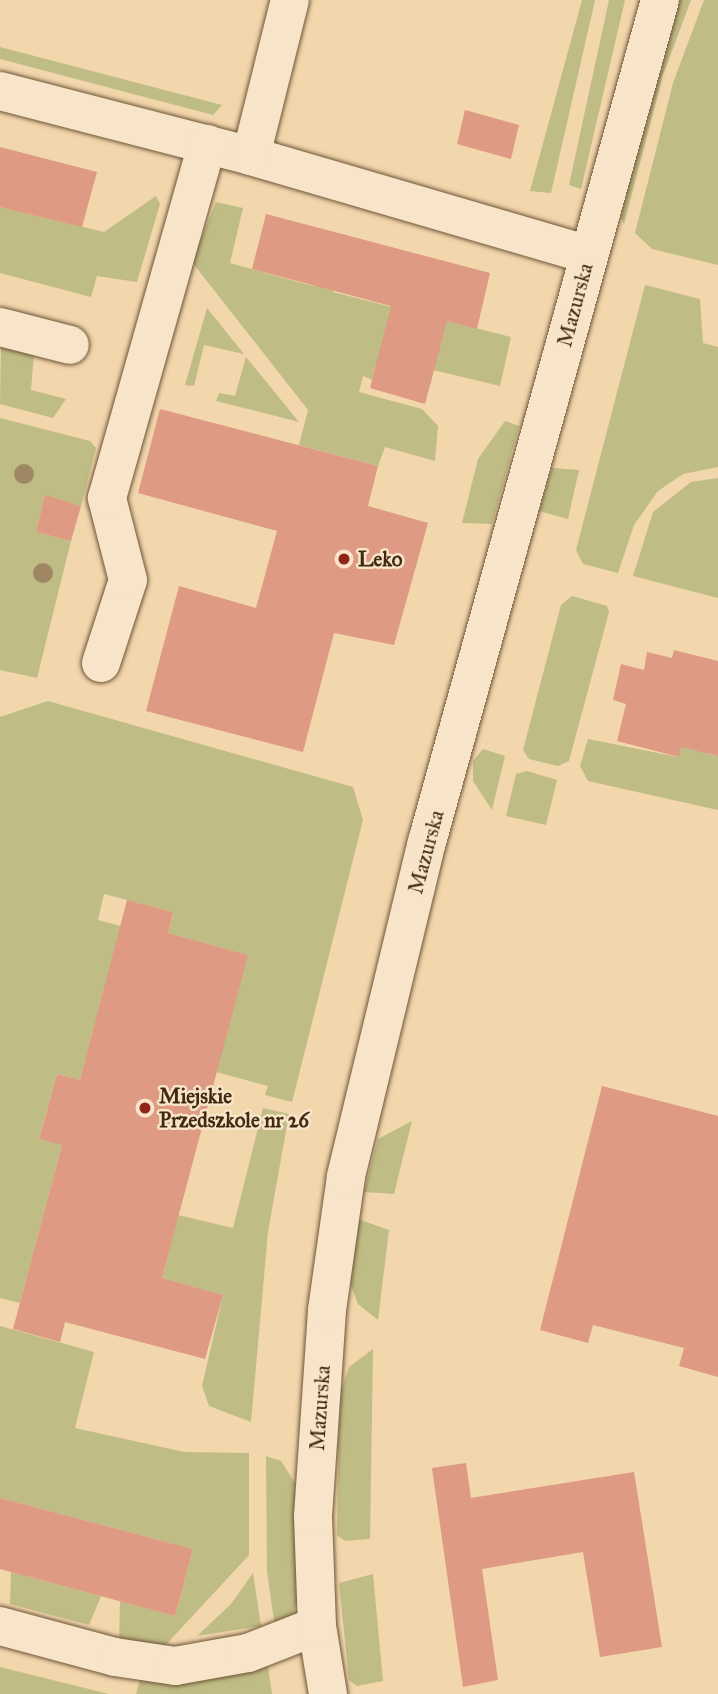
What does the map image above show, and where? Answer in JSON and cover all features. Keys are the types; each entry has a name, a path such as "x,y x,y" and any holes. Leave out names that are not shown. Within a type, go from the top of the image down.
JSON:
{"street":[{"path":"251,156 290,0"},
{"name":"Mazurska","path":"328,1694 317,1626 313,1516 327,1310 346,1176 427,842 589,255 653,9"},
{"path":"0,91 251,156 589,255"},
{"path":"101,663 128,580 107,498 206,144"},
{"path":"0,327 70,345"},
{"path":"0,1626 115,1657 175,1665 248,1653 317,1626"}],"shaded area":[{"path":"582,0 595,0 551,193 530,191"},
{"path":"609,0 625,0 581,189 569,185"},
{"path":"677,0 691,0 663,75 624,224 620,216"},
{"path":"704,0 718,0 718,265 652,249 635,233 673,83"},
{"path":"0,47 222,105 213,115 0,59"},
{"path":"156,196 160,204 137,282 97,276 91,297 0,273 0,207 104,232"},
{"path":"216,202 243,208 230,263 313,286 328,231 347,235 333,292 511,337 500,386 433,370 431,384 375,368 372,380 363,376 359,392 422,409 438,426 435,461 385,447 378,466 299,445 308,410 192,262"},
{"path":"645,285 700,299 703,343 718,347 718,467 683,474 658,491 634,525 618,573 583,564 576,550"},
{"path":"207,308 244,354 204,345 194,386 185,385"},
{"path":"1,346 34,354 31,390 66,399 53,418 0,404"},
{"path":"246,357 299,422 216,401 219,393 235,396"},
{"path":"0,418 90,441 96,448 81,506 45,496 36,532 71,541 37,678 0,670"},
{"path":"505,421 519,426 492,524 462,523 478,459"},
{"path":"552,468 579,470 568,519 539,511"},
{"path":"718,478 718,598 633,576 653,512 691,482"},
{"path":"572,596 607,606 609,612 569,761 558,766 529,759 523,750 561,605"},
{"path":"48,701 353,787 363,820 292,1102 265,1095 268,1086 216,1072 247,955 168,933 173,912 104,894 98,920 121,926 80,1080 57,1074 39,1138 62,1145 20,1303 0,1298 0,717"},
{"path":"685,733 711,740 708,754 718,756 718,810 588,781 580,766 588,739 678,757"},
{"path":"483,749 505,756 492,810 473,781 473,761"},
{"path":"527,771 557,780 546,825 506,816 516,774"},
{"path":"263,1108 289,1114 268,1232 251,1422 209,1406 202,1386 223,1295 162,1278 178,1215 233,1228"},
{"path":"412,1121 394,1194 364,1192 378,1139"},
{"path":"358,1219 389,1230 378,1320 358,1304 350,1283"},
{"path":"0,1326 94,1352 75,1428 184,1452 249,1453 249,1555 162,1649 119,1644 120,1601 175,1616 193,1549 0,1498"},
{"path":"373,1349 370,1539 345,1541 337,1535 339,1397 349,1367"},
{"path":"266,1456 281,1461 295,1483 299,1596 293,1613 275,1628 267,1571"},
{"path":"11,1572 101,1596 89,1625 10,1604"},
{"path":"253,1573 261,1626 197,1636 231,1604"},
{"path":"373,1574 383,1681 357,1686 349,1680 339,1583"},
{"path":"268,1666 272,1694 136,1694 142,1673"},
{"path":"0,1667 109,1694 0,1694"}],"building":[{"path":"465,110 519,125 511,159 457,144"},
{"path":"0,147 97,172 82,227 0,207"},
{"path":"266,214 490,273 477,329 447,321 425,404 370,388 391,306 252,269"},
{"name":"Leko","path":"160,409 378,466 368,506 428,523 394,645 334,633 303,752 146,711 179,586 256,608 277,531 138,493"},
{"path":"45,495 81,506 71,541 36,532"},
{"path":"674,650 718,661 718,756 681,747 679,757 617,741 626,704 613,700 621,664 644,670 647,652 672,658"},
{"path":"127,900 173,912 168,933 248,955 162,1278 223,1295 205,1359 65,1322 60,1342 13,1329 62,1145 39,1139 57,1074 80,1080"},
{"path":"602,1086 718,1116 718,1377 679,1366 684,1348 593,1325 588,1343 540,1330"},
{"path":"466,1463 471,1498 634,1472 662,1647 600,1657 583,1552 482,1569 498,1680 463,1687 432,1468"},
{"path":"0,1498 193,1549 175,1616 0,1569"}],"place":[{"name":"Leko","path":"344,559"},
{"name":"Miejskie Przedszkole nr 26","path":"145,1108"}]}
